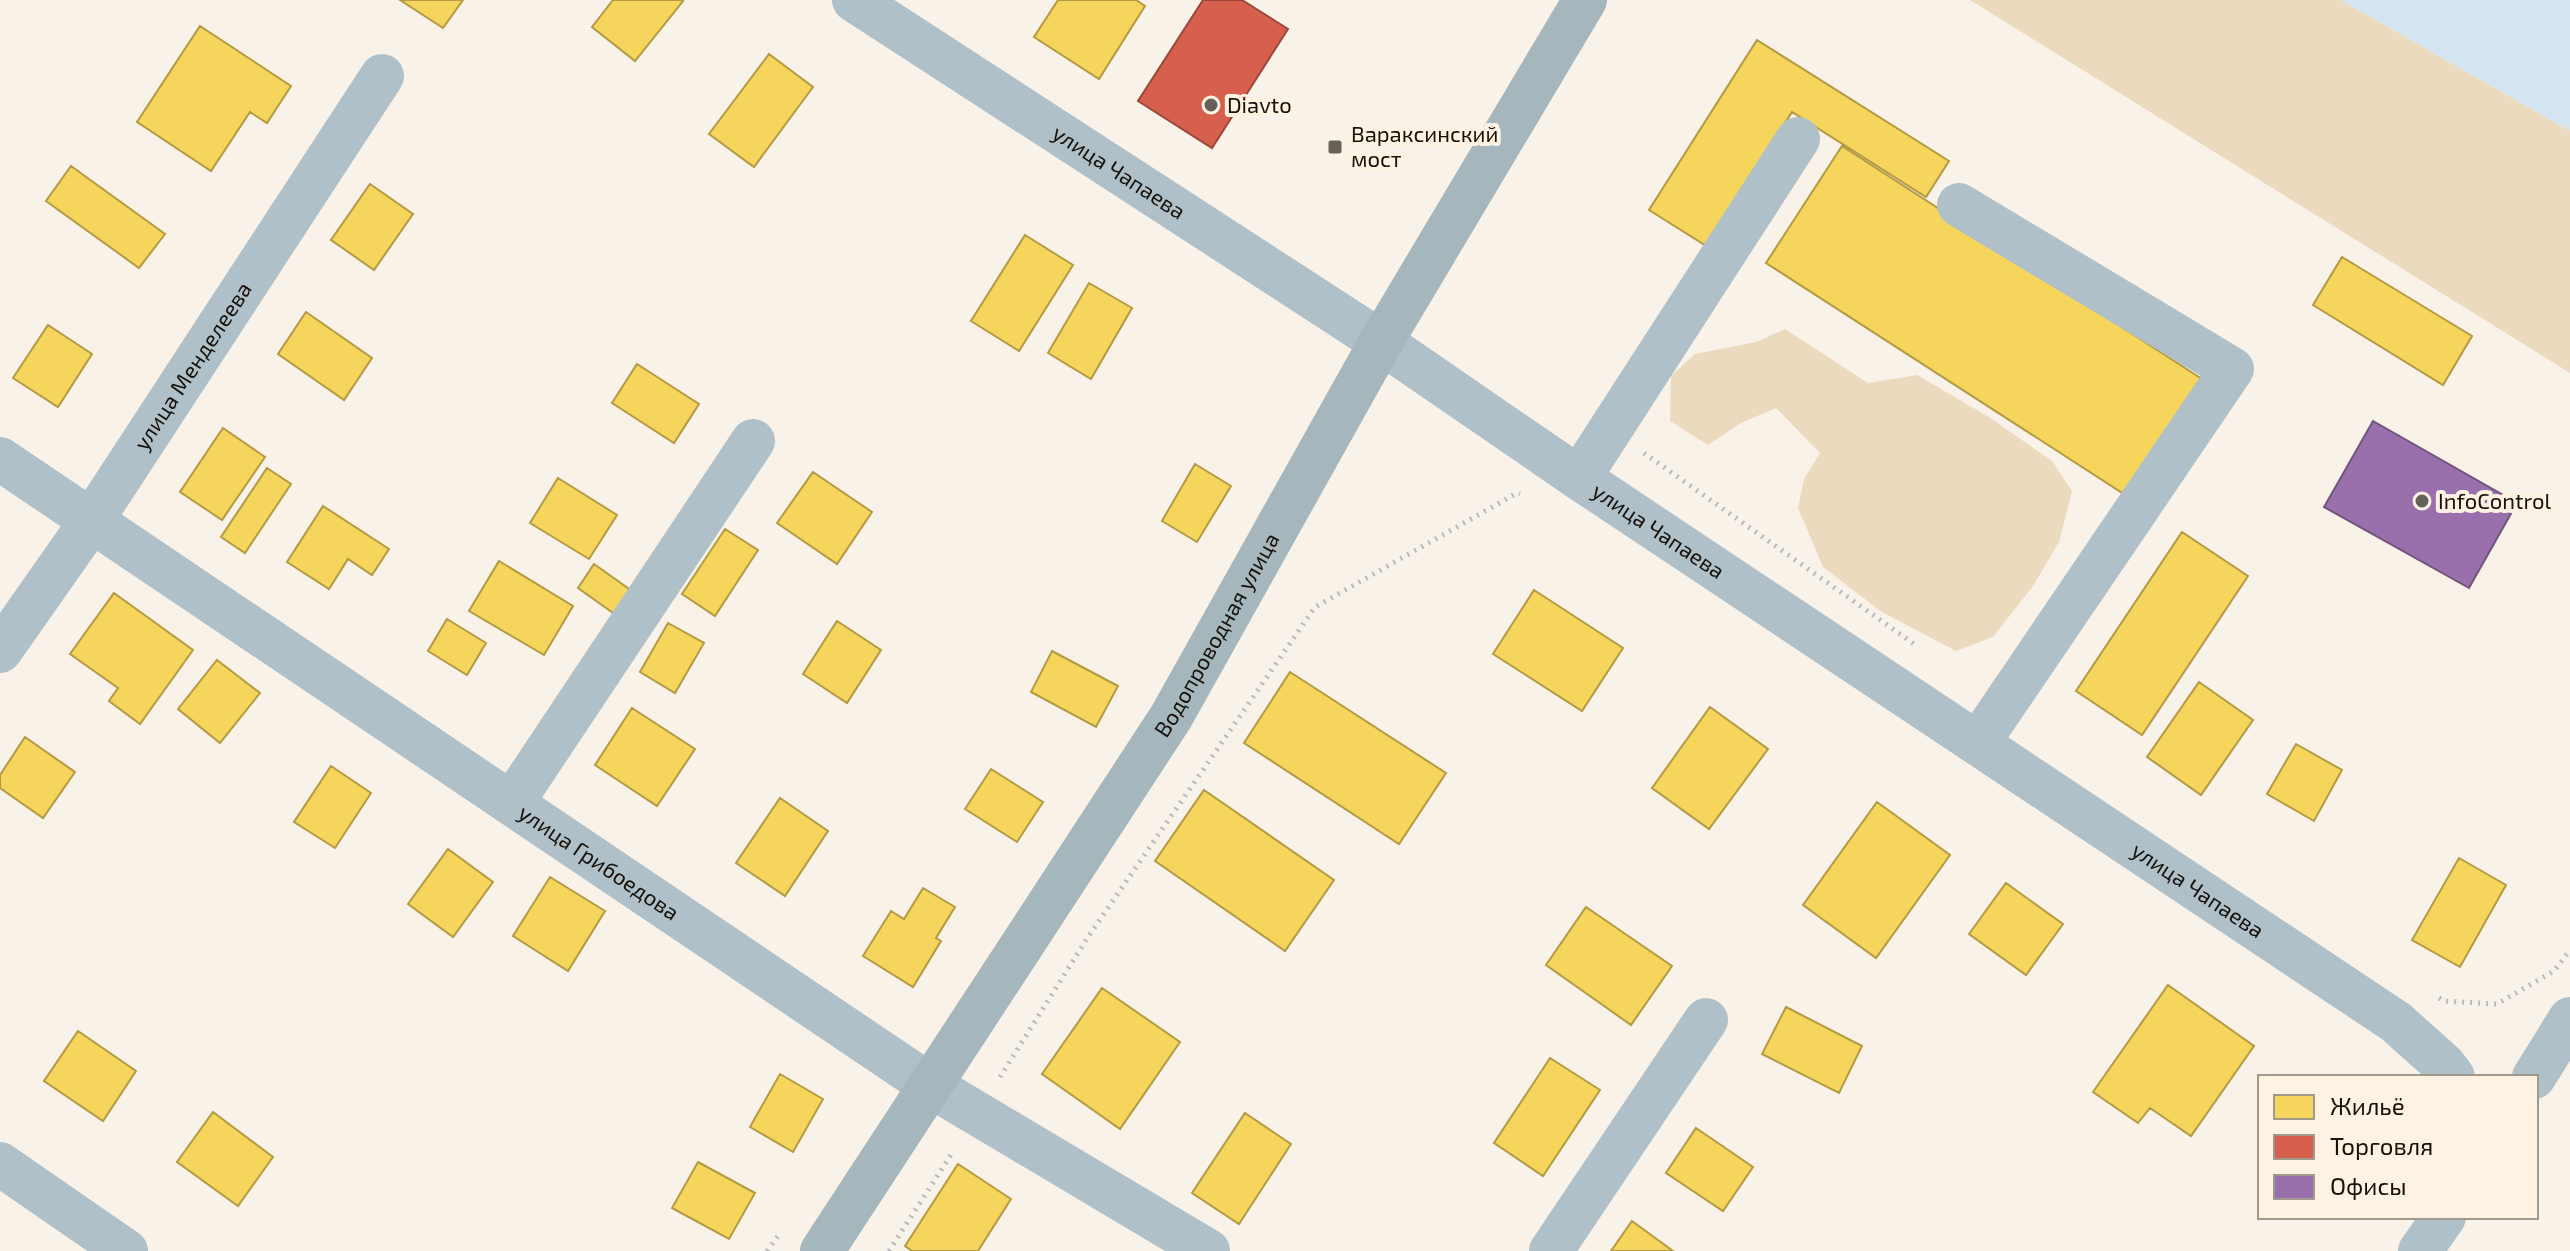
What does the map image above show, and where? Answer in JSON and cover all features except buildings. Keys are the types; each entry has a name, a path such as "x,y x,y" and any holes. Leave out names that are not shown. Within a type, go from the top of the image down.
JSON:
{"main road":[{"name":"Водопроводная улица","path":"822,1251 1171,717 1381,342 1585,0"}],"street":[{"name":"улица Чапаева","path":"854,0 1381,342 1579,478 2396,1022 2452,1075"},
{"name":"улица Менделеева","path":"0,651 92,520 382,76"},
{"path":"1579,478 1798,139"},
{"path":"1959,205 2232,369 1978,743"},
{"path":"512,803 753,441"},
{"name":"улица Грибоедова","path":"0,459 931,1086 1208,1251"},
{"path":"2535,1075 2570,1019"},
{"path":"1551,1251 1706,1020"},
{"path":"0,1164 126,1251"},
{"path":"2420,1251 2443,1219"}],"path":[{"path":"1611,429 1927,653"},
{"path":"889,1251 1088,937 1315,607 1517,493 1530,501"},
{"path":"2431,993 2444,1001 2497,1004 2554,971 2570,950"}],"shaded area":[{"path":"1970,0 2341,0 2570,131 2570,373"},
{"path":"1785,329 1868,383 1917,375 1989,417 2052,461 2072,491 2059,542 2033,586 1993,637 1956,651 1882,612 1823,567 1798,508 1804,479 1820,453 1776,408 1741,423 1708,445 1670,421 1671,376 1695,354 1756,342"}],"water":[{"path":"2341,0 2570,0 2570,131"}],"place":[{"name":"Diavto","path":"1211,105"},
{"name":"Вараксинский мост","path":"1335,147"},
{"name":"InfoControl","path":"2422,501"}]}
